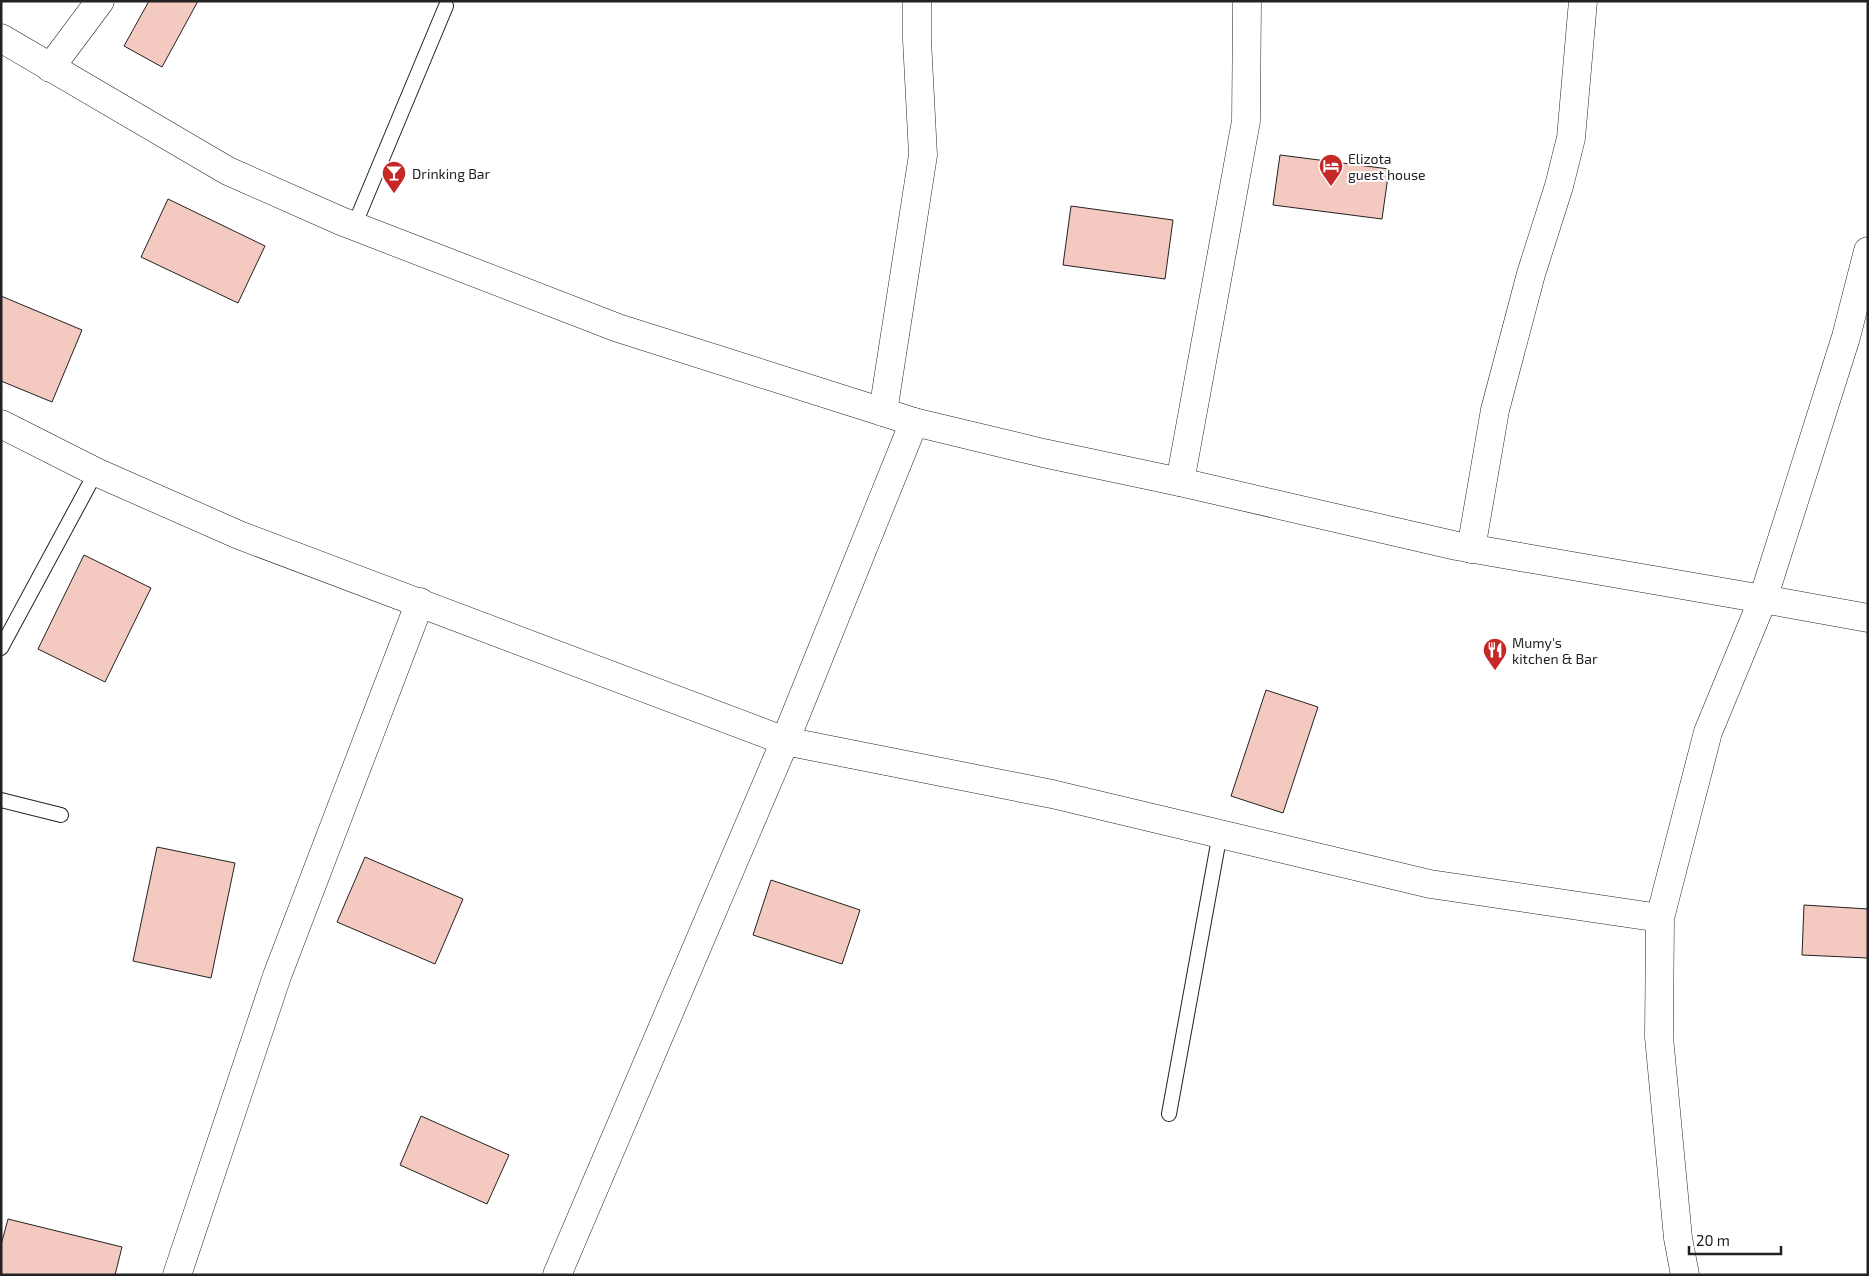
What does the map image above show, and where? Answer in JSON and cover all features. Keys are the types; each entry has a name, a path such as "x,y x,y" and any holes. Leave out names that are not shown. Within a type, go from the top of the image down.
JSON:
{"street":[{"path":"50,68 100,1"},
{"path":"883,412 923,155 917,40 917,1"},
{"path":"1180,482 1246,121 1246,1"},
{"path":"1471,548 1495,410 1530,274 1559,186 1571,138 1583,1"},
{"path":"1,38 228,171 354,226 618,328 914,422 1043,453 1471,548 1868,618"},
{"path":"1685,1275 1678,1238 1659,1037 1660,918 1708,732 1763,599 1846,337 1868,251"},
{"path":"557,1275 785,741 914,422"},
{"path":"1,424 96,472 239,535 785,741 1052,794 1430,884 1660,918"},
{"path":"177,1275 278,976 420,602"}],"lane":[{"path":"354,226 446,6"},
{"path":"1,648 96,472"},
{"path":"1,800 61,815"},
{"path":"1168,1114 1220,833"}],"building":[{"path":"149,1 198,1 162,67 124,46"},
{"name":"Elizota guest house","path":"1280,155 1389,169 1382,219 1273,205"},
{"path":"168,199 265,246 238,303 141,257"},
{"path":"1071,206 1173,220 1165,279 1063,265"},
{"path":"1,296 82,330 52,402 1,381"},
{"path":"84,555 151,588 105,682 38,649"},
{"path":"1266,690 1318,707 1283,813 1231,796"},
{"path":"157,847 235,863 211,978 133,961"},
{"path":"365,857 463,899 435,964 337,922"},
{"path":"771,880 860,910 842,964 753,935"},
{"path":"1804,905 1868,909 1868,958 1802,955"},
{"path":"421,1116 509,1155 487,1204 400,1165"},
{"path":"8,1219 122,1247 115,1275 1,1275 1,1245"}],"place":[{"name":"Elizota guest house","path":"1331,187"},
{"name":"Drinking Bar","path":"394,194"},
{"name":"Mumy's kitchen & Bar","path":"1495,671"}]}
